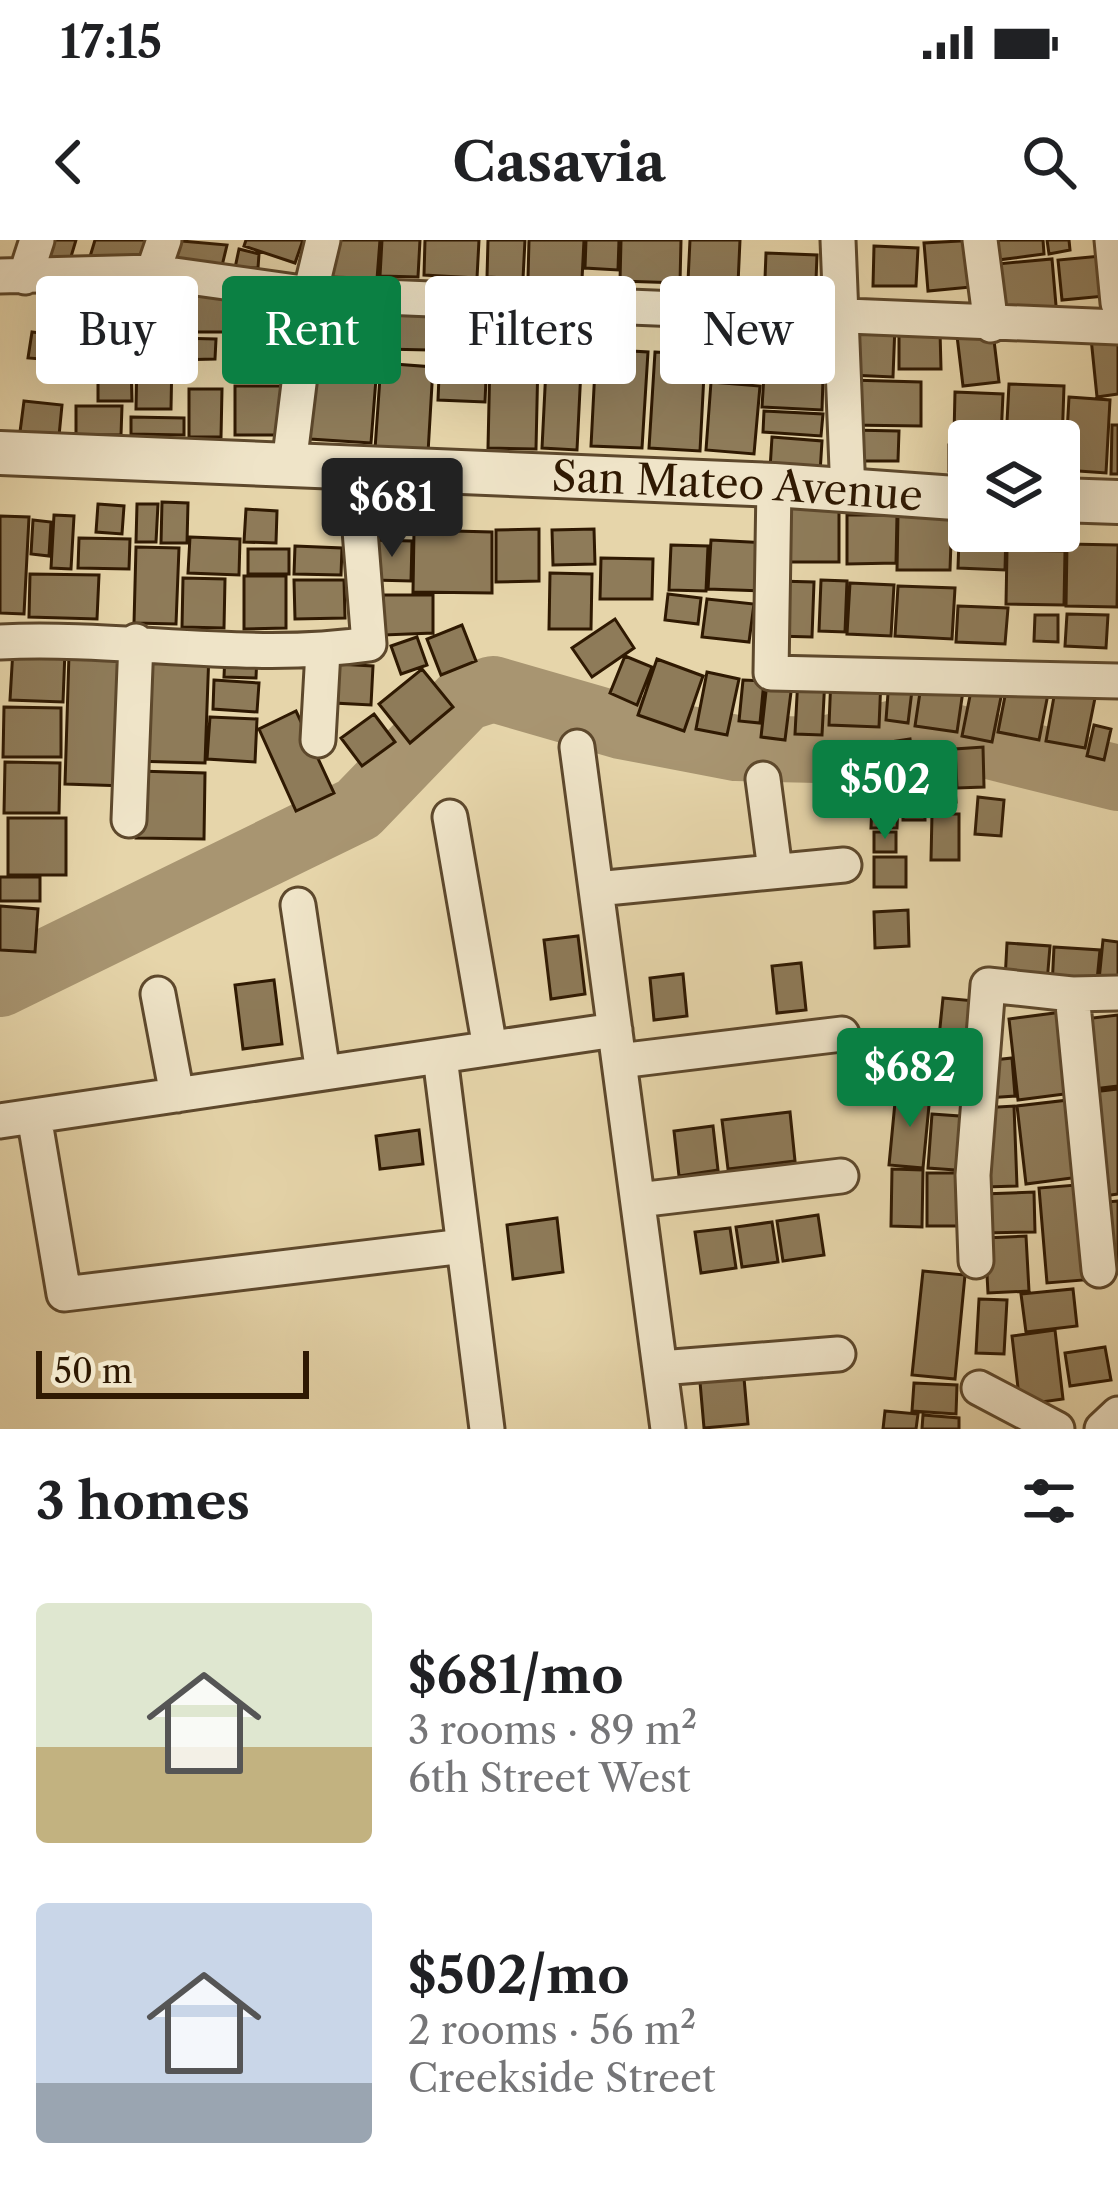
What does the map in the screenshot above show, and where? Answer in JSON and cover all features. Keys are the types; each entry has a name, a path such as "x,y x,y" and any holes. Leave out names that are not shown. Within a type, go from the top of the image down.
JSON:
{"street":[{"path":"12,277 38,240"},
{"path":"152,272 164,240"},
{"path":"314,276 323,240"},
{"path":"838,240 848,494"},
{"path":"980,240 991,325"},
{"path":"1112,240 1118,303"},
{"path":"12,277 152,272 222,282"},
{"path":"401,297 1118,327"},
{"path":"290,465 299,384"},
{"name":"San Mateo Avenue","path":"0,453 774,485 948,498"},
{"path":"0,642 136,641 323,651 369,644 355,467"},
{"path":"774,485 771,674 1118,682"},
{"path":"1080,501 1118,502"},
{"path":"129,820 136,641"},
{"path":"318,740 323,651"},
{"path":"577,747 668,1429"},
{"path":"763,778 775,870"},
{"path":"450,817 490,1048"},
{"path":"596,890 844,865"},
{"path":"298,904 323,1073"},
{"path":"976,1261 973,1175 988,985 1072,994 1118,993"},
{"path":"158,994 176,1094"},
{"path":"1072,994 1099,1270"},
{"path":"0,1121 490,1048 842,1034"},
{"path":"440,1057 487,1429"},
{"path":"34,1116 64,1294 464,1246"},
{"path":"638,1200 841,1176"},
{"path":"660,1368 838,1354"},
{"path":"979,1388 1057,1429"},
{"path":"1102,1429 1118,1414"}],"building":[{"path":"40,240 76,240 67,270 34,261"},
{"path":"95,240 163,240 152,270 86,270"},
{"path":"170,240 227,245 221,270 161,271"},
{"path":"246,240 303,240 295,263 244,246"},
{"path":"327,240 380,240 377,276 326,276"},
{"path":"382,240 420,240 418,277 380,276"},
{"path":"425,240 479,240 477,276 424,275"},
{"path":"488,240 525,240 523,276 487,276"},
{"path":"529,240 584,240 582,276 528,276"},
{"path":"586,240 619,240 618,270 585,268"},
{"path":"621,240 681,240 680,276 660,276 660,282 620,276"},
{"path":"690,240 740,240 738,276 688,276"},
{"path":"978,240 982,286 928,291 924,243"},
{"path":"995,240 1043,240 1044,254 998,260"},
{"path":"1047,240 1069,240 1070,250 1049,254"},
{"path":"874,246 918,248 916,286 873,286"},
{"path":"239,249 259,254 258,268 235,268"},
{"path":"766,253 817,255 816,276 765,276"},
{"path":"1112,255 1116,295 1062,300 1058,260"},
{"path":"1052,259 1057,317 1003,322 997,264"},
{"path":"198,296 222,296 222,332 198,332"},
{"path":"401,305 425,306 425,350 401,349"},
{"path":"851,323 895,325 893,377 850,375"},
{"path":"899,331 940,331 941,369 899,369"},
{"path":"32,332 36,332 36,359 28,358"},
{"path":"993,332 999,382 963,386 957,336"},
{"path":"1118,335 1118,394 1097,397 1091,338"},
{"path":"198,339 216,339 215,359 198,359"},
{"path":"636,351 648,352 642,448 591,446 594,384 636,384"},
{"path":"655,352 660,352 660,384 703,384 700,451 649,448"},
{"path":"401,365 425,366 425,384 432,384 428,453 375,449 380,384 401,384"},
{"path":"849,380 921,382 921,426 848,425"},
{"path":"98,384 132,384 132,401 98,401"},
{"path":"136,384 171,384 171,409 136,409"},
{"path":"314,384 376,384 371,443 310,439"},
{"path":"439,384 486,384 485,402 438,400"},
{"path":"489,384 537,384 536,449 488,448"},
{"path":"545,384 580,384 577,450 542,448"},
{"path":"711,384 760,386 754,454 706,450"},
{"path":"763,384 823,384 822,410 762,407"},
{"path":"1009,384 1064,386 1063,420 1007,420"},
{"path":"235,386 291,386 290,435 235,435"},
{"path":"189,389 222,389 221,437 189,437"},
{"path":"955,392 1003,394 1002,420 954,420"},
{"path":"1069,397 1110,400 1106,473 1080,471 1080,420 1068,420"},
{"path":"24,401 62,405 59,436 20,432"},
{"path":"76,406 122,406 121,435 76,435"},
{"path":"764,411 823,414 821,436 763,432"},
{"path":"131,417 184,418 184,435 131,434"},
{"path":"1112,425 1118,425 1118,474 1111,474"},
{"path":"850,430 899,431 898,461 850,461"},
{"path":"772,437 822,441 820,473 770,469"},
{"path":"162,502 188,503 187,543 161,543"},
{"path":"98,504 124,506 122,534 96,532"},
{"path":"137,504 158,504 156,542 136,542"},
{"path":"784,506 839,507 839,562 783,562"},
{"path":"246,509 277,511 276,543 244,542"},
{"path":"898,513 948,514 950,570 897,570"},
{"path":"54,515 74,516 71,569 51,568"},
{"path":"847,515 897,515 896,563 847,564"},
{"path":"0,516 29,517 24,614 0,613"},
{"path":"33,520 51,522 49,556 31,554"},
{"path":"539,529 539,581 496,582 496,530"},
{"path":"594,529 595,564 553,565 552,530"},
{"path":"414,530 492,532 492,593 413,592"},
{"path":"190,537 240,539 239,575 188,573"},
{"path":"79,538 130,539 129,569 78,568"},
{"path":"374,540 412,541 411,581 373,580"},
{"path":"711,540 769,543 766,591 708,589"},
{"path":"1080,544 1118,545 1117,607 1066,606 1067,552 1080,552"},
{"path":"671,545 708,546 706,591 669,590"},
{"path":"295,546 342,548 341,575 294,574"},
{"path":"136,547 179,548 176,624 134,623"},
{"path":"248,549 289,549 289,574 248,574"},
{"path":"959,552 1005,552 1005,570 958,568"},
{"path":"1007,552 1065,552 1064,605 1006,604"},
{"path":"601,558 653,559 652,599 600,599"},
{"path":"550,573 592,574 591,629 549,629"},
{"path":"30,574 99,575 97,619 29,617"},
{"path":"244,576 286,576 286,628 244,629"},
{"path":"183,578 225,579 224,628 182,627"},
{"path":"294,580 344,580 345,618 295,619"},
{"path":"821,580 847,581 845,632 819,631"},
{"path":"777,581 814,582 812,637 776,636"},
{"path":"850,583 894,585 891,636 847,634"},
{"path":"898,586 955,588 952,639 895,636"},
{"path":"668,594 701,598 698,624 665,620"},
{"path":"383,595 433,595 433,633 384,635"},
{"path":"707,599 754,604 749,642 702,637"},
{"path":"958,606 1008,608 1005,644 956,642"},
{"path":"1067,614 1108,615 1106,648 1065,646"},
{"path":"1035,615 1058,615 1058,642 1034,641"},
{"path":"615,619 634,648 592,677 572,648"},
{"path":"462,625 476,661 441,675 427,639"},
{"path":"417,637 427,665 401,674 391,646"},
{"path":"13,649 65,651 63,702 10,700"},
{"path":"136,650 209,652 205,763 132,761"},
{"path":"69,654 131,657 126,786 65,784"},
{"path":"225,654 257,655 256,678 224,677"},
{"path":"625,656 652,667 637,705 610,693"},
{"path":"657,659 703,676 684,731 638,715"},
{"path":"337,664 373,666 371,705 334,703"},
{"path":"422,669 453,707 410,743 379,704"},
{"path":"707,672 739,679 727,735 696,729"},
{"path":"768,673 793,676 785,740 761,737"},
{"path":"831,676 881,679 879,727 829,725"},
{"path":"798,677 825,678 822,735 795,734"},
{"path":"922,679 964,684 957,732 915,726"},
{"path":"214,680 259,683 257,712 213,709"},
{"path":"743,680 764,681 760,723 739,721"},
{"path":"889,680 913,682 908,723 886,720"},
{"path":"973,681 1003,687 992,742 962,736"},
{"path":"1007,686 1048,694 1039,740 998,732"},
{"path":"1055,691 1095,698 1085,748 1046,741"},
{"path":"4,707 61,708 61,757 3,757"},
{"path":"296,711 334,793 296,811 259,729"},
{"path":"374,714 395,742 362,766 341,738"},
{"path":"210,717 257,719 255,762 207,759"},
{"path":"1094,725 1111,729 1104,760 1087,756"},
{"path":"910,739 914,772 881,776 877,744"},
{"path":"983,747 984,787 957,788 955,749"},
{"path":"5,762 60,763 59,813 4,813"},
{"path":"137,771 205,773 204,839 136,838"},
{"path":"873,781 899,782 897,828 871,828"},
{"path":"903,784 925,784 925,820 903,820"},
{"path":"955,789 956,802 930,803 929,790"},
{"path":"978,797 1004,800 1001,836 975,834"},
{"path":"932,814 959,814 959,860 931,860"},
{"path":"8,818 66,818 66,875 8,875"},
{"path":"874,832 896,832 896,852 874,852"},
{"path":"874,857 906,857 906,887 874,887"},
{"path":"0,877 40,877 40,901 0,901"},
{"path":"0,906 38,909 35,952 0,950"},
{"path":"908,910 909,946 875,948 874,912"},
{"path":"578,936 585,994 551,999 544,940"},
{"path":"1103,940 1118,942 1118,982 1099,980"},
{"path":"1007,943 1050,946 1047,983 1005,980"},
{"path":"1054,947 1100,950 1096,991 1052,987"},
{"path":"801,963 806,1010 777,1013 772,966"},
{"path":"683,974 687,1016 654,1020 650,978"},
{"path":"274,980 282,1044 243,1049 235,985"},
{"path":"943,998 975,1001 971,1040 939,1037"},
{"path":"1070,1011 1080,1092 1018,1100 1009,1019"},
{"path":"1118,1015 1118,1086 1085,1090 1076,1020"},
{"path":"936,1045 972,1046 971,1087 934,1085"},
{"path":"1012,1058 1015,1096 987,1098 984,1061"},
{"path":"1118,1089 1118,1194 1097,1197 1084,1093"},
{"path":"896,1092 930,1095 923,1168 889,1165"},
{"path":"1077,1099 1087,1176 1026,1184 1017,1106"},
{"path":"1014,1106 1017,1186 985,1187 982,1108"},
{"path":"790,1112 795,1161 728,1169 722,1120"},
{"path":"932,1114 973,1117 969,1171 928,1168"},
{"path":"713,1126 718,1170 679,1176 674,1131"},
{"path":"419,1130 423,1164 380,1169 376,1136"},
{"path":"892,1169 923,1170 922,1227 891,1226"},
{"path":"927,1173 970,1173 970,1226 927,1226"},
{"path":"1088,1184 1096,1279 1047,1283 1039,1188"},
{"path":"1034,1192 1035,1232 984,1233 983,1194"},
{"path":"1118,1201 1118,1272 1105,1274 1096,1203"},
{"path":"818,1215 824,1255 783,1261 777,1221"},
{"path":"557,1218 563,1272 513,1279 507,1225"},
{"path":"772,1222 778,1262 742,1267 736,1227"},
{"path":"730,1228 736,1268 701,1273 695,1232"},
{"path":"1026,1236 1029,1291 988,1293 985,1238"},
{"path":"923,1271 965,1275 955,1379 912,1375"},
{"path":"1073,1289 1077,1326 1026,1332 1021,1294"},
{"path":"979,1299 1007,1300 1004,1354 976,1353"},
{"path":"1055,1330 1063,1399 1020,1405 1012,1336"},
{"path":"1105,1347 1111,1380 1070,1386 1065,1353"},
{"path":"744,1378 748,1424 704,1428 700,1382"},
{"path":"914,1383 957,1385 956,1414 912,1411"},
{"path":"885,1411 918,1414 916,1429 883,1429"},
{"path":"923,1415 959,1418 959,1429 922,1429"}],"waterway":[{"path":"0,984 358,809 465,698 493,689 621,726 736,748 819,750 917,728 1118,778"}]}
